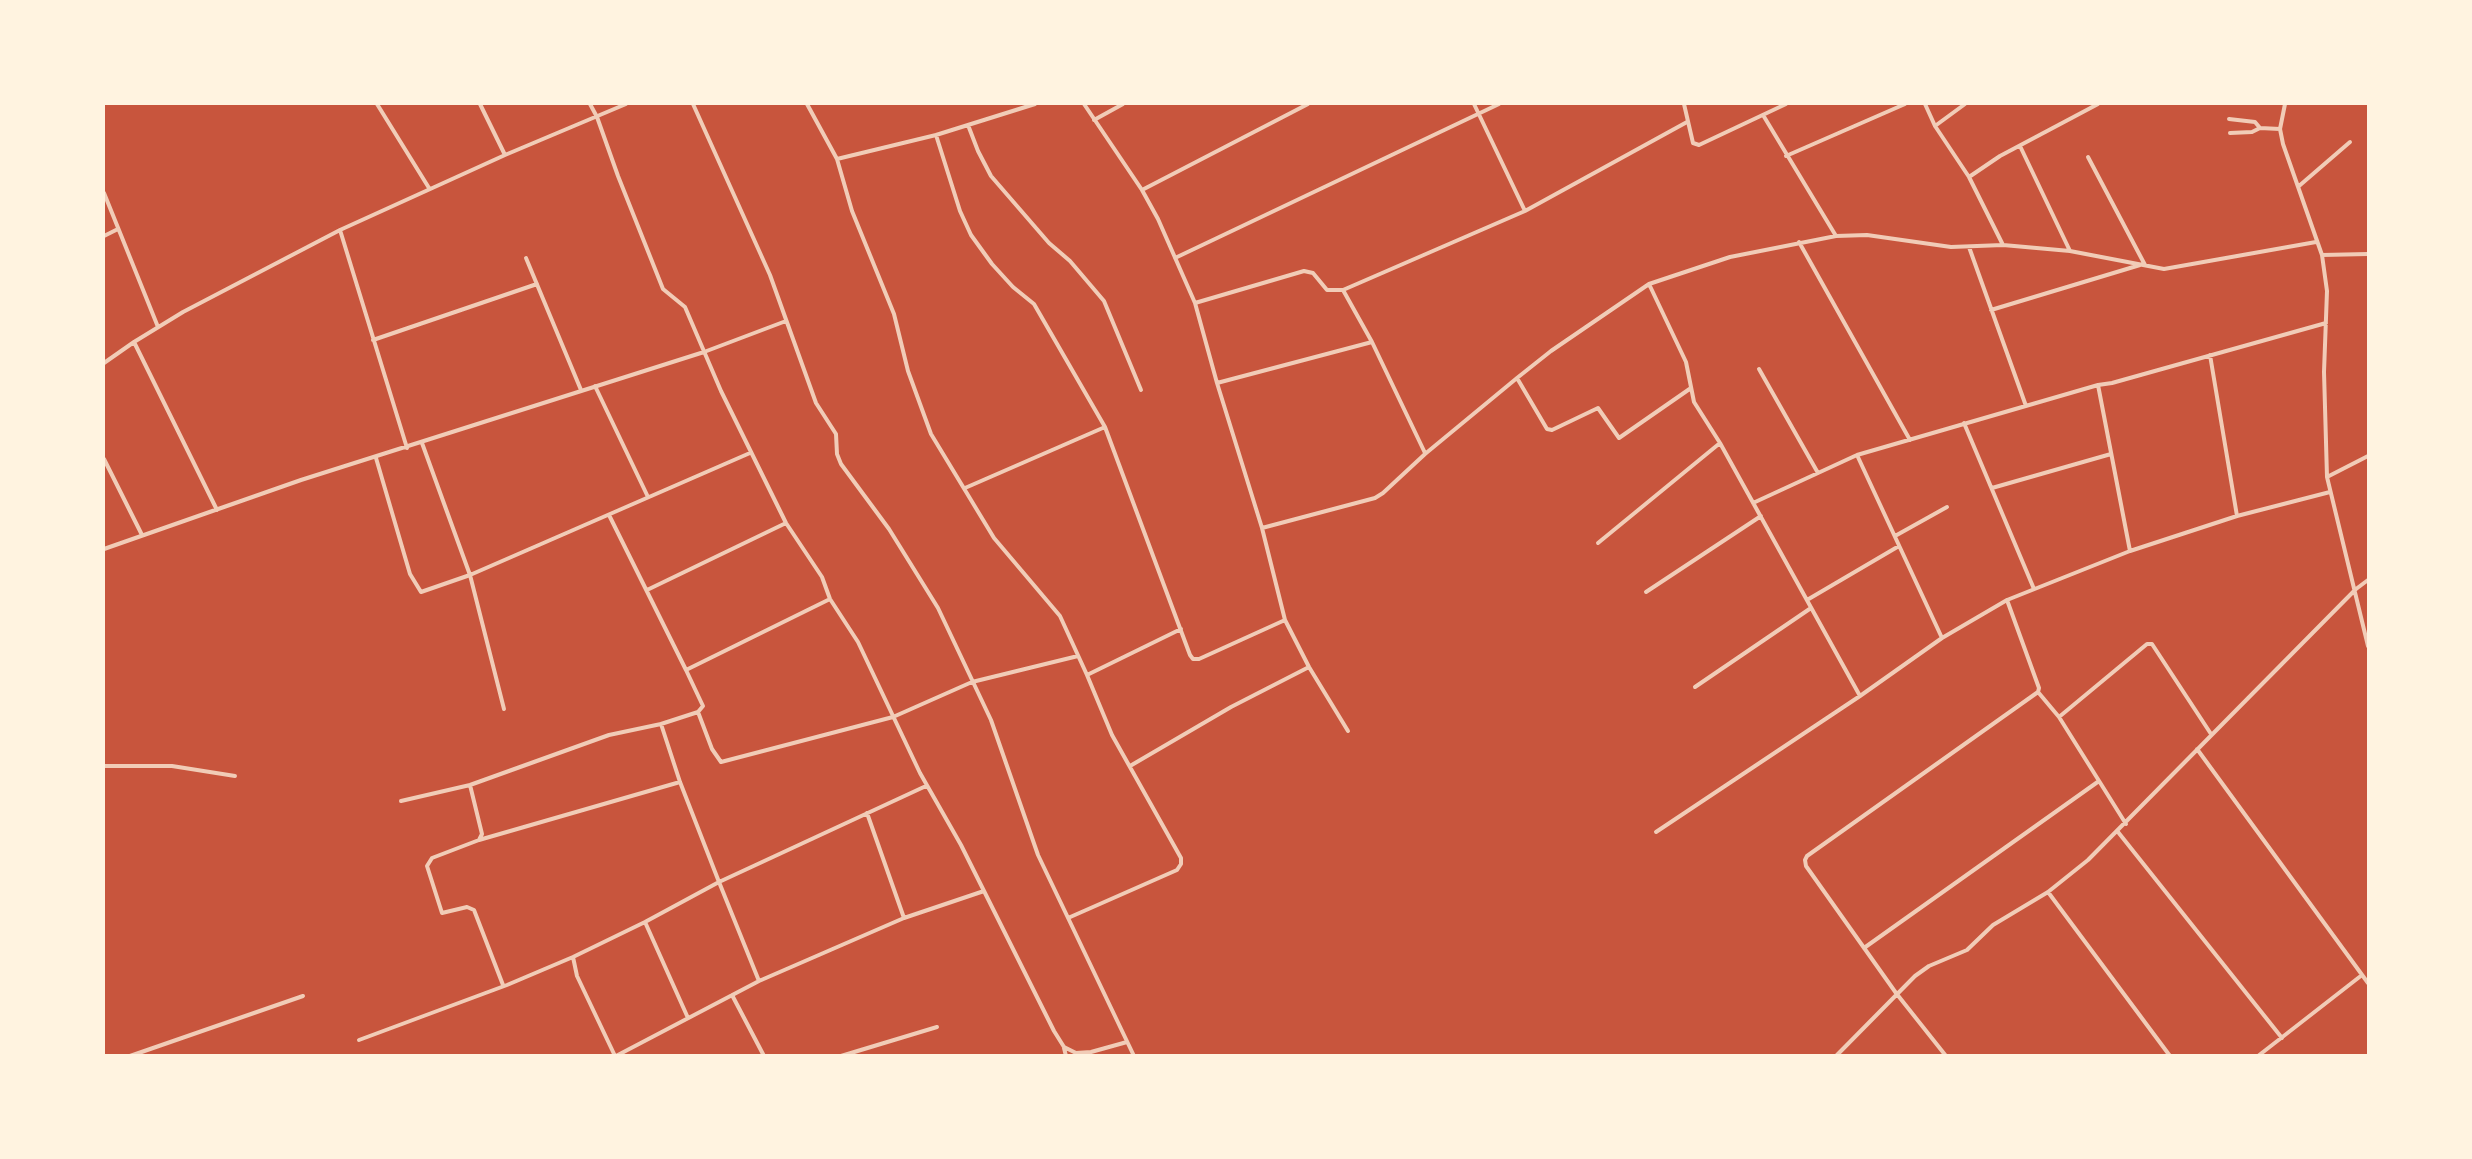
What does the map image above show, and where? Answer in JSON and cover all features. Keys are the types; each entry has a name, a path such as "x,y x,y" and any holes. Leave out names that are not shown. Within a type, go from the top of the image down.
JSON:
{"street":[{"path":"377,104 429,188"},
{"path":"480,104 505,155"},
{"path":"590,104 663,290 685,307 750,453 786,523 822,577 830,599 858,642 926,786 956,835 1064,1047 1066,1056"},
{"path":"104,363 158,327 340,230 429,188 626,104"},
{"path":"693,104 740,205 816,403 836,434 837,454 841,464 889,529 930,593 991,720 1033,842 1134,1056"},
{"path":"807,104 837,159 852,211 894,314 908,371 931,434 1001,548 1059,616 1112,735 1180,858 1181,864 1177,870 1068,918"},
{"path":"837,159 936,135 1035,104"},
{"path":"1084,104 1142,190 1158,219 1195,303 1262,528 1285,620 1309,667 1348,731"},
{"path":"1094,120 1123,104"},
{"path":"1142,190 1308,104"},
{"path":"1474,104 1525,211"},
{"path":"1174,258 1499,104"},
{"path":"1683,104 1693,143 1699,145 1786,104"},
{"path":"1786,156 1905,104"},
{"path":"1925,104 1935,126 1969,177 2003,245"},
{"path":"1935,126 1965,104"},
{"path":"1969,177 2000,156 2098,104"},
{"path":"2285,104 2280,129 2283,144 2322,255 2327,291 2324,372 2327,477 2368,646"},
{"path":"1763,115 1836,236"},
{"path":"2229,118 2255,122 2260,128"},
{"path":"1195,303 1304,270 1313,273 1327,290 1343,290 1525,211 1688,122"},
{"path":"968,124 991,176 1049,243 1070,261 1104,301 1142,390"},
{"path":"2230,133 2252,132 2260,128 2280,129"},
{"path":"936,135 960,211 971,235 992,264 1013,287 1034,304 1105,427 1190,655 1193,659 1199,658 1285,620"},
{"path":"2299,186 2350,142"},
{"path":"2019,146 2070,251"},
{"path":"2088,157 2142,265"},
{"path":"104,193 158,327"},
{"path":"104,236 118,229"},
{"path":"340,230 407,448"},
{"path":"1262,528 1375,498 1551,351 1649,284 1730,257 1836,236 1867,235 1951,247 2003,245 2070,251 2164,269 2316,242"},
{"path":"1799,242 1910,440"},
{"path":"1969,247 2026,406"},
{"path":"2322,255 2368,254"},
{"path":"526,258 581,390"},
{"path":"1991,310 2142,265"},
{"path":"373,340 537,284"},
{"path":"1649,284 1686,362 1694,402 1720,443 1860,696"},
{"path":"1343,290 1372,342 1425,454"},
{"path":"104,549 581,390 704,352 786,321"},
{"path":"1753,503 1857,455 2098,385 2326,323"},
{"path":"134,342 218,510"},
{"path":"1217,382 1372,342"},
{"path":"2210,355 2237,516"},
{"path":"1759,369 1818,473"},
{"path":"1517,378 1549,430 1596,408 1619,438 1691,388"},
{"path":"2098,385 2130,551"},
{"path":"595,386 648,497"},
{"path":"1964,423 2034,589"},
{"path":"965,488 1105,427"},
{"path":"422,443 470,575 504,709"},
{"path":"1598,543 1720,443"},
{"path":"376,458 410,574 421,592 470,575 750,453"},
{"path":"1992,488 2111,454"},
{"path":"1857,455 1942,638"},
{"path":"2327,477 2368,456"},
{"path":"104,459 142,536"},
{"path":"1656,832 1860,696 1942,638 2007,600 2130,551 2237,516 2330,492"},
{"path":"1894,536 1947,507"},
{"path":"400,801 470,785 609,735 661,724 698,712 702,706 686,670 609,514"},
{"path":"1646,592 1761,516"},
{"path":"647,590 786,523"},
{"path":"1807,600 1899,546"},
{"path":"1836,1056 1896,993 1929,966 1967,950 1998,922 2048,892 2088,861 2211,734 2356,589 2368,580"},
{"path":"686,670 830,599"},
{"path":"2007,600 2039,688 2038,693 2059,717 2126,824"},
{"path":"1695,687 1811,608"},
{"path":"1087,675 1181,629"},
{"path":"2059,717 2147,644 2152,644 2211,734"},
{"path":"698,712 712,749 722,762 746,758 893,717 972,682 1078,656"},
{"path":"1130,766 1231,707 1309,667"},
{"path":"1946,1056 1896,993 1806,866 1807,855 2038,693"},
{"path":"661,724 680,782 759,981"},
{"path":"2197,749 2368,983"},
{"path":"104,766 172,766 235,776"},
{"path":"1864,948 2099,781"},
{"path":"503,985 474,910 467,907 442,912 427,866 432,858 479,840 680,782"},
{"path":"470,785 482,827 479,840"},
{"path":"359,1040 507,985 573,957 719,882 926,786"},
{"path":"867,813 904,918"},
{"path":"2118,832 2282,1038"},
{"path":"573,957 577,976 616,1056 759,981 904,918 984,891"},
{"path":"2048,892 2169,1056"},
{"path":"645,922 688,1018"},
{"path":"2258,1056 2362,975"},
{"path":"732,995 764,1056"},
{"path":"130,1056 303,996"},
{"path":"841,1056 937,1026"},
{"path":"1064,1047 1076,1053 1091,1052 1127,1042"}]}
